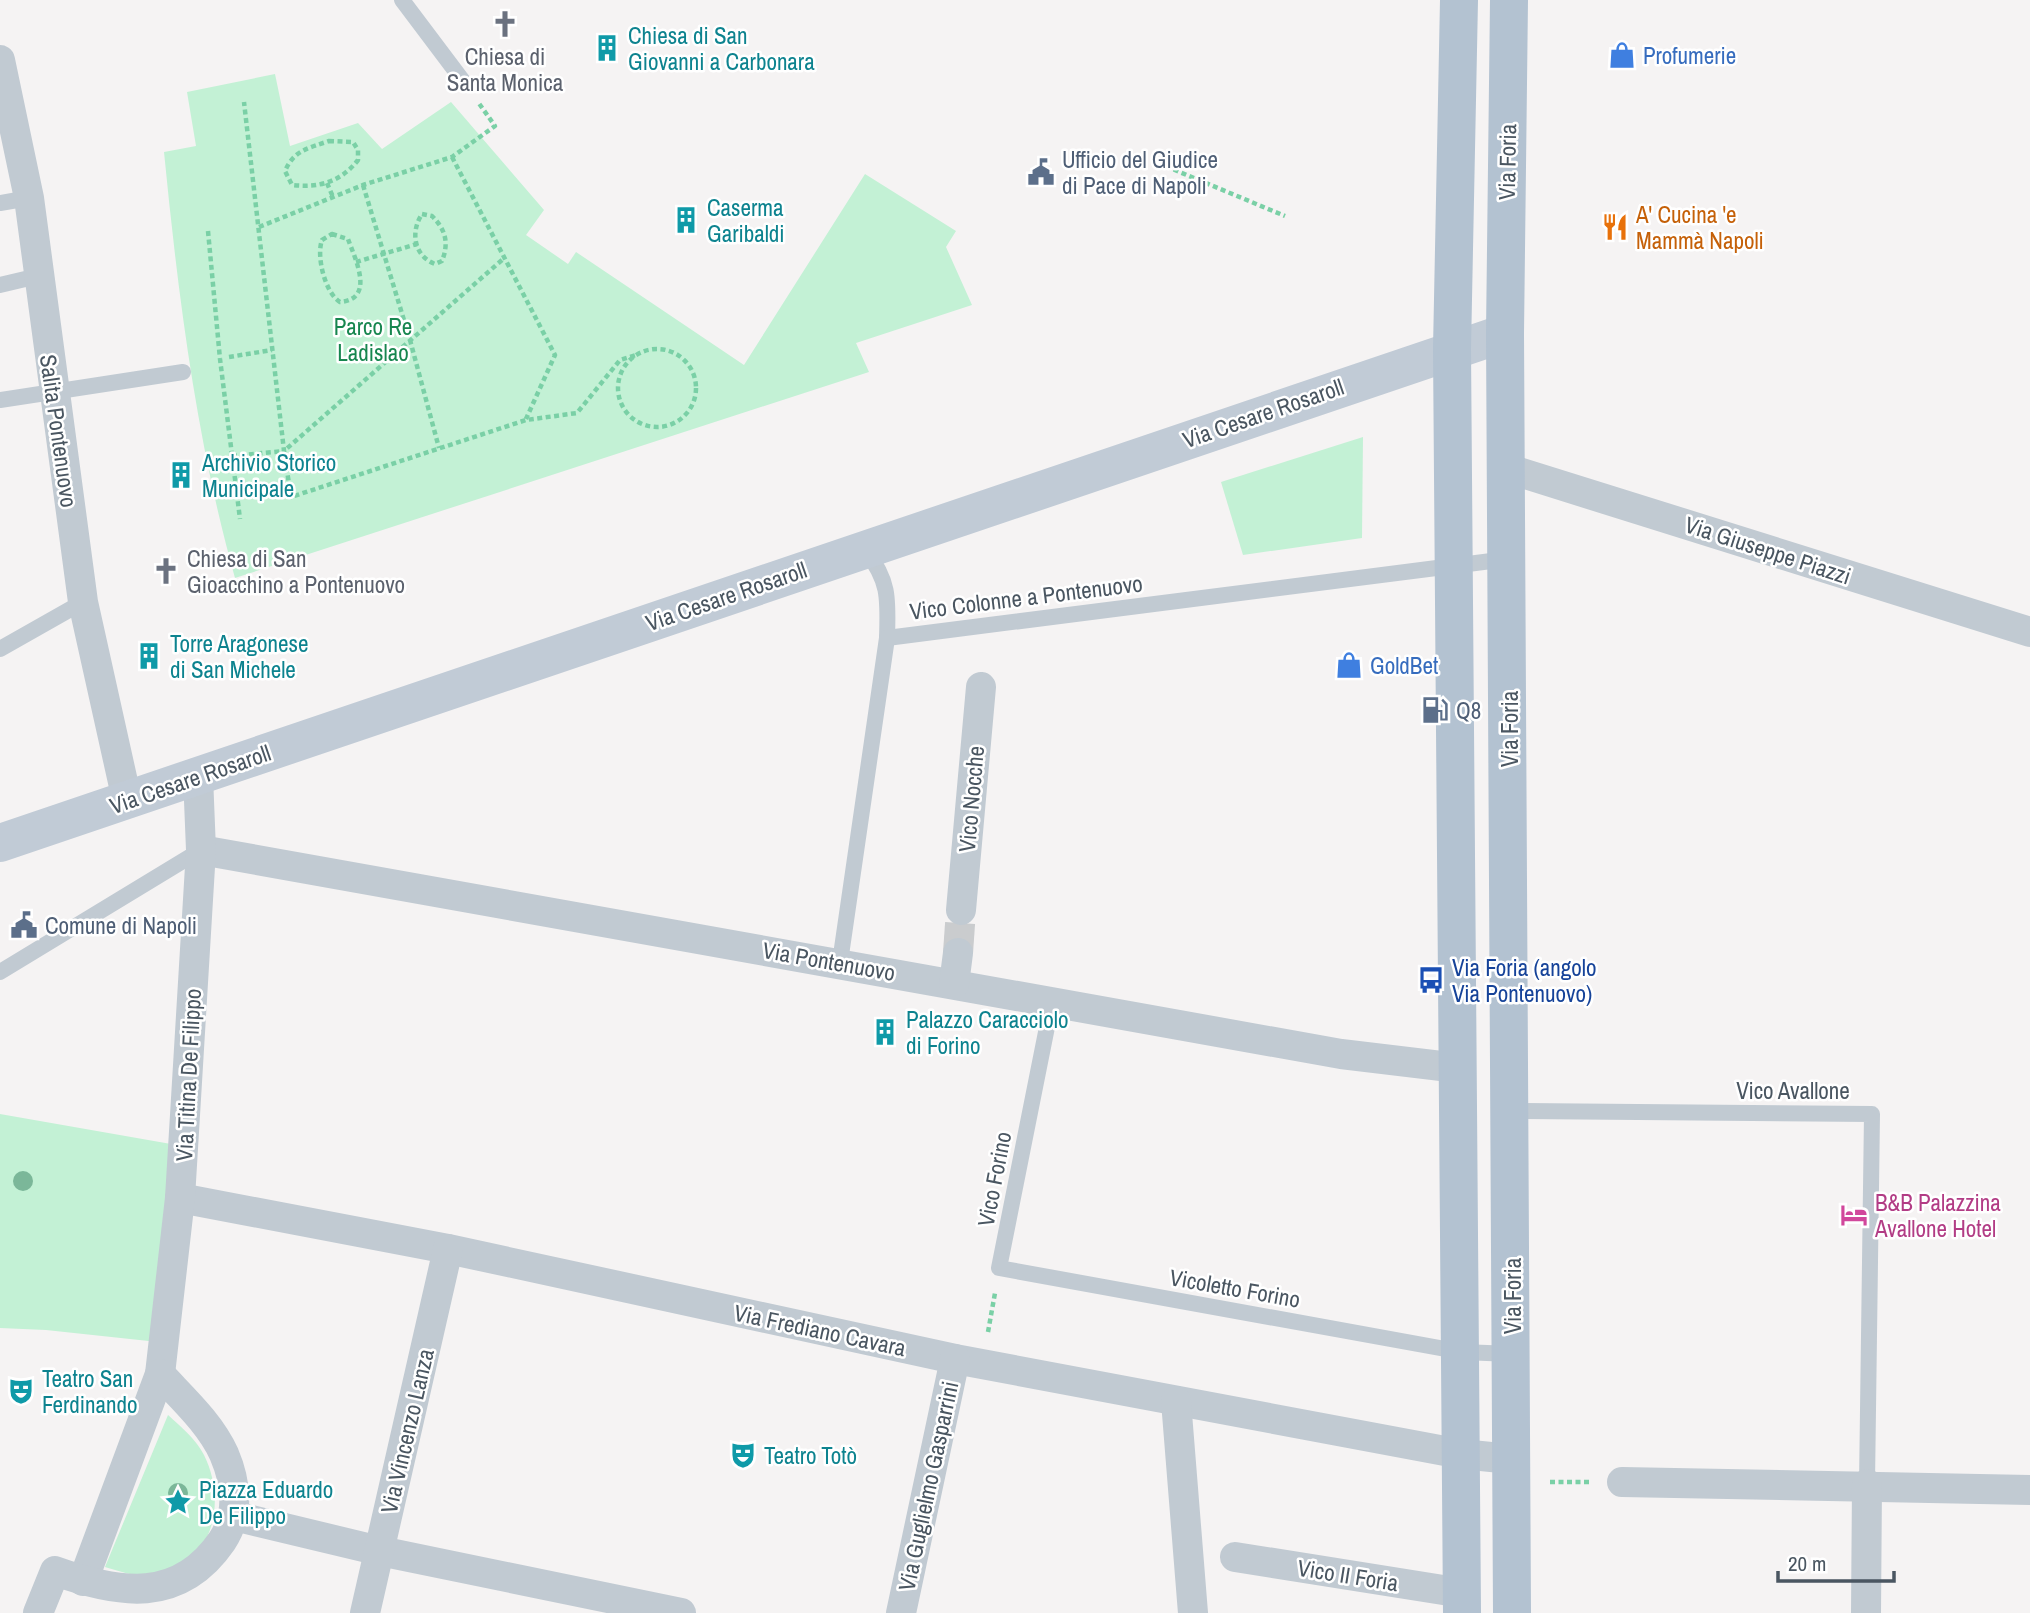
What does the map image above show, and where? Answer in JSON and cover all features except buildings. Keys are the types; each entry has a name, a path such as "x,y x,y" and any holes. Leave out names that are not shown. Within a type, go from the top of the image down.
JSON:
{"main road":[{"path":"1460,0 1452,349 1462,1603"},
{"name":"Via Foria","path":"1509,0 1505,333 1512,1613"},
{"name":"Via Cesare Rosaroll","path":"0,844 1505,333"}],"street":[{"name":"Salita Pontenuovo","path":"0,60 29,198 83,602 127,800"},
{"name":"Via Giuseppe Piazzi","path":"1506,468 2030,632"},
{"name":"Vico Nocche","path":"961,910 981,687"},
{"name":"Via Titina De Filippo","path":"83,1581 160,1374 180,1198 201,850 198,776"},
{"name":"Via Pontenuovo","path":"201,850 840,962 1341,1054 1458,1068"},
{"path":"954,984 958,953"},
{"name":"Via Frediano Cavara","path":"180,1198 448,1249 969,1362 1461,1454"},
{"name":"Via Vincenzo Lanza","path":"365,1613 448,1249"},
{"name":"Via Guglielmo Gasparrini","path":"901,1613 969,1362"},
{"path":"38,1613 55,1571 114,1588 171,1585 200,1569 210,1559 234,1516 233,1480 223,1452 209,1429 160,1374"},
{"path":"1176,1401 1193,1613"},
{"path":"1461,1454 1511,1471"},
{"path":"1622,1482 1867,1484 2030,1490"},
{"path":"1866,1613 1867,1484"},
{"path":"234,1516 380,1551 681,1613"},
{"name":"Vico II Foria","path":"1235,1557 1462,1603"}],"lane":[{"path":"402,0 463,81"},
{"path":"0,203 29,198"},
{"path":"0,285 38,276"},
{"path":"0,400 183,372"},
{"path":"864,549 880,570 888,591 887,638"},
{"name":"Vico Colonne a Pontenuovo","path":"840,962 887,638 1508,558"},
{"path":"0,649 83,602"},
{"path":"0,972 201,850"},
{"name":"Vico Forino","path":"999,1268 1052,1002"},
{"name":"Vico Avallone","path":"1511,1111 1872,1114 1867,1484"},
{"name":"Vicoletto Forino","path":"999,1268 1462,1352 1512,1354"}],"path":[{"path":"258,227 363,185 452,157 495,126 463,81"},
{"path":"244,102 291,497 526,420 577,413 620,360 636,355 661,350 685,360 692,371 696,397 682,418 671,425 648,427 628,415 618,395 618,384 621,373 636,355"},
{"path":"329,141 353,142 358,150 358,160 350,170 327,183 311,187 292,185 285,171 290,160 301,150 329,141"},
{"path":"452,157 502,260 555,355 526,420"},
{"path":"1158,163 1285,216"},
{"path":"327,183 333,197"},
{"path":"363,185 410,340 439,448"},
{"path":"422,214 432,216 445,236 446,250 442,261 435,264 428,261 417,244 417,222 422,214"},
{"path":"208,231 240,519"},
{"path":"332,234 348,239 356,262 361,288 359,296 340,302 331,295 319,250 322,240 332,234"},
{"path":"356,262 417,244"},
{"path":"232,456 284,451 502,260"},
{"path":"229,357 272,350"},
{"path":"969,1362 999,1268"},
{"path":"1511,1471 1622,1482"}],"green space":[{"name":"Parco Re Ladislao","path":"275,74 290,146 358,123 382,149 451,102 544,210 526,235 568,264 576,252 744,365 865,174 956,231 946,247 972,305 856,343 869,372 235,578 209,473 190,366 164,152 196,146 187,92"},
{"path":"1363,437 1362,538 1243,555 1221,482"},
{"path":"0,1114 171,1144 158,1342 0,1328"},
{"path":"168,1415 197,1444 211,1474 215,1494 209,1533 200,1549 169,1572 142,1576 105,1567"}],"tunnel":[{"path":"958,953 961,910"}],"place":[{"name":"Chiesa di Santa Monica","path":"505,24"},
{"name":"Chiesa di San Giovanni a Carbonara","path":"607,48"},
{"name":"Profumerie","path":"1622,55"},
{"name":"Ufficio del Giudice di Pace di Napoli","path":"1041,172"},
{"name":"Caserma Garibaldi","path":"686,220"},
{"name":"A' Cucina 'e Mammà Napoli","path":"1615,227"},
{"name":"Archivio Storico Municipale","path":"181,475"},
{"name":"Chiesa di San Gioacchino a Pontenuovo","path":"166,571"},
{"name":"Torre Aragonese di San Michele","path":"149,656"},
{"name":"GoldBet","path":"1349,665"},
{"name":"Q8","path":"1435,710"},
{"name":"Comune di Napoli","path":"24,925"},
{"name":"Via Foria (angolo Via Pontenuovo)","path":"1431,980"},
{"name":"Palazzo Caracciolo di Forino","path":"885,1032"},
{"name":"B&B Palazzina Avallone Hotel","path":"1854,1215"},
{"name":"Teatro San Ferdinando","path":"21,1391"},
{"name":"Teatro Totò","path":"743,1455"},
{"name":"Piazza Eduardo De Filippo","path":"178,1502"}]}
